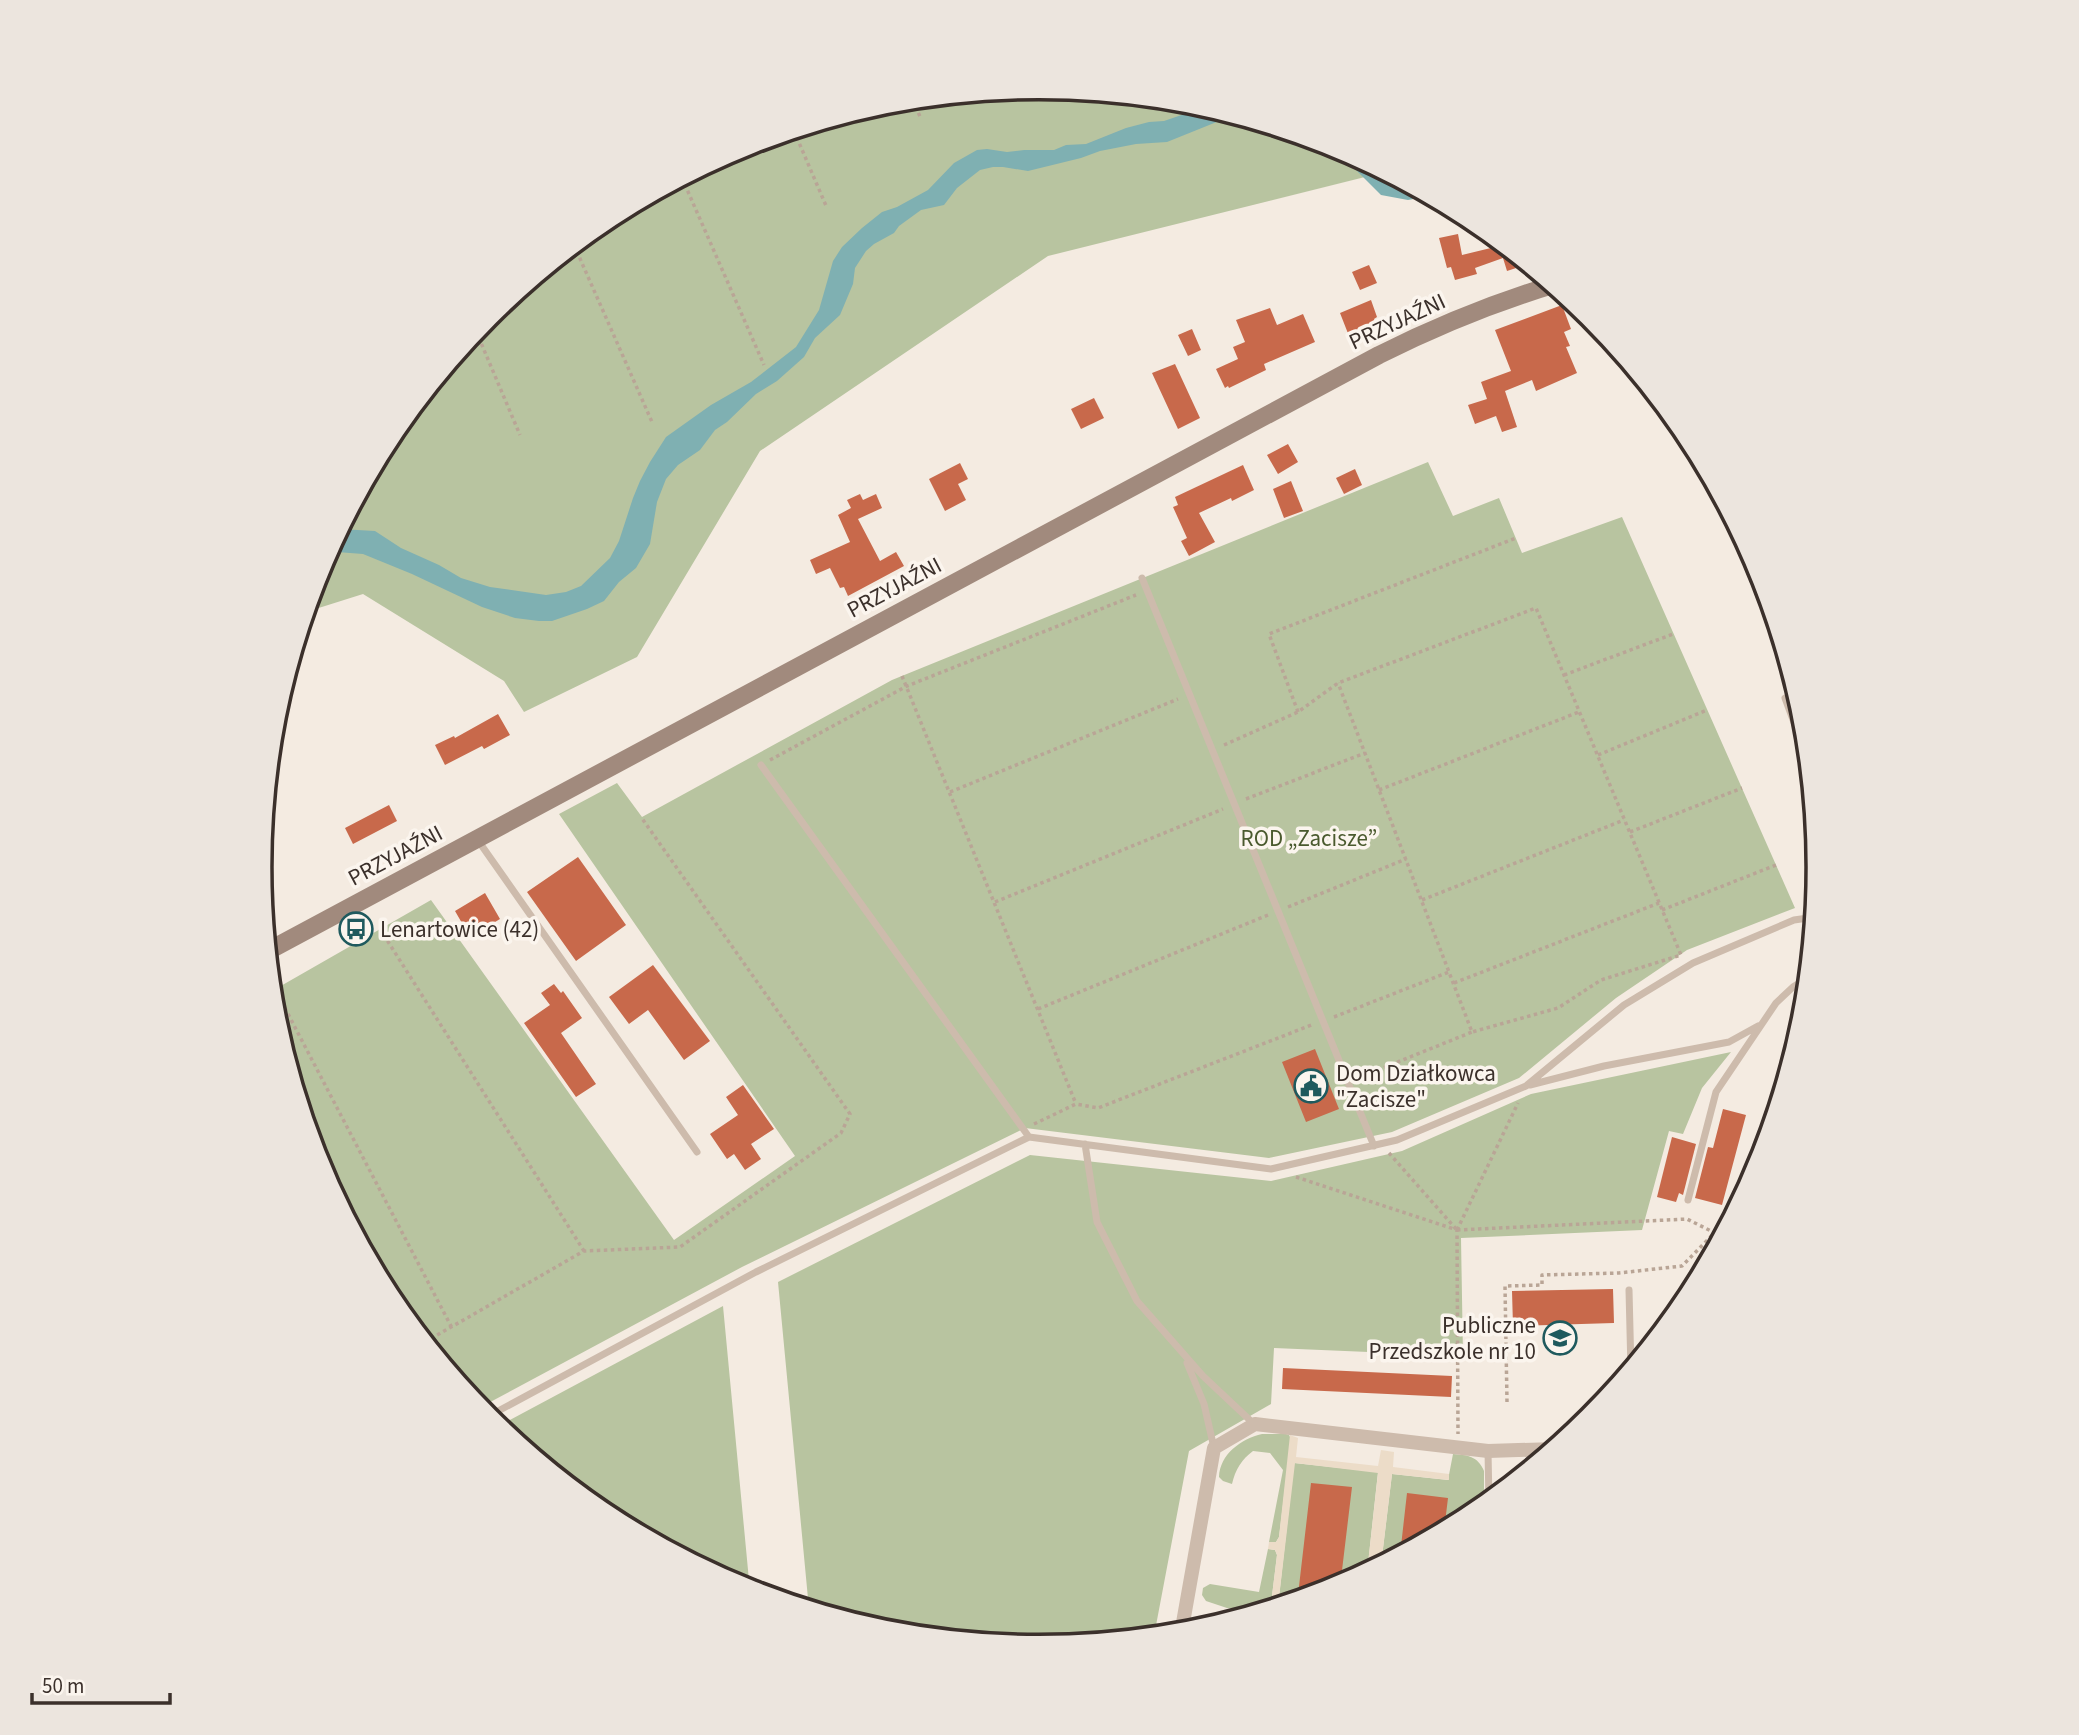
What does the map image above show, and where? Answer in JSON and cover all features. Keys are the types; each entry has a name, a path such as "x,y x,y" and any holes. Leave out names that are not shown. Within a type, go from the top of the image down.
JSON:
{"main road":[{"name":"PRZYJAŹNI","path":"276,947 1379,355 1485,307 1544,288"}],"street":[{"path":"1183,1621 1214,1448 1255,1424 1488,1451 1541,1449"}],"lane":[{"path":"1143,578 1347,1082 1377,1145"},
{"path":"1785,698 1791,715"},
{"path":"761,765 1029,1137"},
{"path":"477,839 697,1152"},
{"path":"1526,1086 1625,1005 1692,963 1794,920 1806,918"},
{"path":"1688,1200 1716,1093 1776,1003 1798,984"},
{"path":"498,1411 756,1272 1029,1137 1270,1169 1397,1140 1526,1086 1604,1066 1730,1042 1761,1024"},
{"path":"1086,1144 1097,1222 1137,1301 1203,1376 1255,1424"},
{"path":"1629,1290 1631,1357"},
{"path":"1184,1355 1204,1404 1214,1448"},
{"path":"1488,1451 1489,1490"}],"path":[{"path":"917,110 921,119"},
{"path":"797,139 827,208"},
{"path":"686,187 764,365"},
{"path":"578,254 652,422"},
{"path":"481,342 520,435"},
{"path":"1298,712 1269,634 1516,538"},
{"path":"761,765 906,686 1148,591"},
{"path":"1213,750 1298,712 1338,683 1536,608 1681,955 1601,980 1558,1008 1472,1032 1347,1082"},
{"path":"1564,675 1673,634"},
{"path":"902,676 1076,1104"},
{"path":"1338,683 1472,1032"},
{"path":"950,792 1190,694"},
{"path":"1598,755 1707,710"},
{"path":"1379,790 1579,712"},
{"path":"995,902 1365,753"},
{"path":"1630,832 1742,789"},
{"path":"1422,900 1625,820"},
{"path":"1038,1009 1406,859"},
{"path":"1662,910 1776,865"},
{"path":"1454,983 1659,903"},
{"path":"380,929 584,1251"},
{"path":"1332,1017 1449,972"},
{"path":"286,1009 452,1328"},
{"path":"1024,1129 1076,1104 1098,1108 1319,1022"},
{"path":"1458,1448 1457,1230 1526,1086"},
{"path":"1377,1145 1457,1230"},
{"path":"1270,1169 1457,1230 1687,1219 1714,1233"},
{"path":"1507,1402 1505,1286 1542,1284 1542,1275 1619,1273 1682,1266 1712,1236"}],"green space":[{"path":"989,101 1090,101 1140,106 1238,126 1286,140 1371,175 1048,256 760,451 637,657 524,712 504,681 363,594 317,609 351,528 375,484 430,400 462,361 533,290 572,258 656,203 746,158 841,126 939,106"},
{"name":"ROD „Zacisze”","path":"1428,462 1453,516 1499,498 1522,553 1622,517 1795,908 1687,950 1616,998 1519,1078 1392,1132 1269,1158 1025,1128 742,1267 490,1402 430,1335 401,1294 351,1207 312,1114 298,1066 281,986 431,900 674,1240 795,1156 559,814 617,783 642,817 892,680"},
{"path":"1731,1052 1702,1088 1683,1134 1669,1131 1642,1230 1461,1238 1463,1356 1274,1348 1271,1404 1189,1451 1156,1626 1090,1634 989,1634 890,1620 808,1599 778,1282 1030,1155 1271,1181 1402,1151 1531,1094"},
{"path":"723,1306 749,1578 700,1556 613,1506 572,1477 508,1421"},
{"path":"1262,1434 1286,1434 1291,1439 1279,1537 1276,1542 1269,1542 1283,1470 1270,1453 1253,1451 1249,1454 1240,1465 1232,1484 1219,1477 1223,1461 1233,1449"},
{"path":"1453,1454 1472,1457 1484,1471 1484,1493 1382,1554 1392,1474 1448,1480"},
{"path":"1294,1463 1378,1472 1368,1561 1279,1597"},
{"path":"1268,1549 1275,1550 1277,1555 1272,1599 1239,1609 1227,1608 1206,1601 1202,1595 1203,1588 1210,1584 1259,1592"}],"shaded area":[{"path":"1290,1435 1298,1438 1296,1457 1378,1466 1381,1450 1394,1452 1393,1467 1449,1474 1449,1480 1392,1474 1382,1554 1368,1561 1378,1473 1295,1463 1279,1597 1272,1599 1277,1555 1275,1550 1268,1549 1269,1542 1276,1542 1279,1537"}],"water":[{"path":"1184,114 1218,121 1167,142 1136,144 1100,151 1028,171 1003,167 980,170 957,188 944,205 921,210 894,233 874,244 855,268 853,284 840,315 815,338 804,357 715,430 700,450 678,465 666,479 657,502 650,544 636,568 619,582 604,601 552,621 515,618 482,607 363,554 340,552 350,530 375,531 401,548 461,578 490,587 546,595 581,586 610,558 619,541 640,481 666,437 711,405 751,382 796,347 819,310 833,261 842,247 882,212 928,190 954,163 977,150 1054,150 1066,145 1086,144 1126,128"},
{"path":"1353,167 1415,199 1381,195"}],"building":[{"path":"1458,234 1462,255 1492,248 1518,267 1507,271 1503,258 1475,268 1477,274 1455,280 1451,267 1447,268 1439,238"},
{"path":"1369,265 1377,283 1360,290 1352,272"},
{"path":"1371,300 1377,317 1374,319 1376,326 1349,336 1340,313"},
{"path":"1562,305 1571,329 1564,332 1570,346 1566,347 1577,373 1536,391 1532,380 1505,391 1517,427 1502,432 1496,416 1475,424 1468,405 1487,399 1481,382 1511,371 1495,330"},
{"path":"1270,308 1277,325 1303,314 1315,342 1264,364 1266,370 1225,388 1216,369 1238,359 1233,347 1245,342 1236,320"},
{"path":"1192,329 1201,350 1188,356 1178,335"},
{"path":"1175,364 1200,418 1178,429 1152,373"},
{"path":"1094,398 1104,418 1081,429 1071,409"},
{"path":"1288,444 1298,462 1278,474 1267,455"},
{"path":"960,463 968,479 958,484 966,500 945,511 929,479"},
{"path":"1243,465 1254,490 1199,513 1215,542 1189,556 1181,541 1187,538 1173,507 1178,505 1175,497"},
{"path":"1355,469 1362,485 1344,494 1336,478"},
{"path":"1291,481 1303,511 1284,518 1273,489"},
{"path":"860,494 863,500 876,494 882,508 858,519 880,561 896,552 904,566 848,596 844,587 840,588 830,568 816,574 810,560 850,542 838,515 851,508 847,500"},
{"path":"498,714 510,735 445,765 435,745 454,736 455,738"},
{"path":"389,805 397,821 353,844 345,828"},
{"path":"578,857 626,925 576,961 527,892"},
{"path":"485,893 500,919 470,937 455,911"},
{"path":"653,965 710,1041 684,1060 648,1010 629,1024 609,997"},
{"path":"554,984 561,993 563,991 582,1018 561,1033 596,1084 576,1097 524,1023 550,1005 541,993"},
{"name":"Dom Działkowca \"Zacisze\"","path":"1315,1049 1339,1109 1306,1122 1282,1062"},
{"path":"743,1085 774,1129 751,1144 761,1159 745,1170 734,1154 727,1159 710,1134 738,1115 726,1097"},
{"path":"1723,1109 1746,1115 1722,1205 1695,1198 1708,1147 1713,1148"},
{"path":"1672,1137 1696,1144 1683,1195 1679,1193 1676,1202 1657,1197"},
{"path":"1613,1289 1614,1323 1513,1326 1512,1291"},
{"path":"1283,1368 1452,1376 1451,1397 1282,1389"},
{"path":"1311,1483 1352,1487 1342,1573 1299,1590"},
{"path":"1407,1493 1448,1498 1446,1518 1401,1544"}],"place":[{"name":"Lenartowice (42)","path":"356,929"},
{"name":"Dom Działkowca \"Zacisze\"","path":"1311,1086"},
{"name":"Publiczne Przedszkole nr 10","path":"1560,1338"}]}
